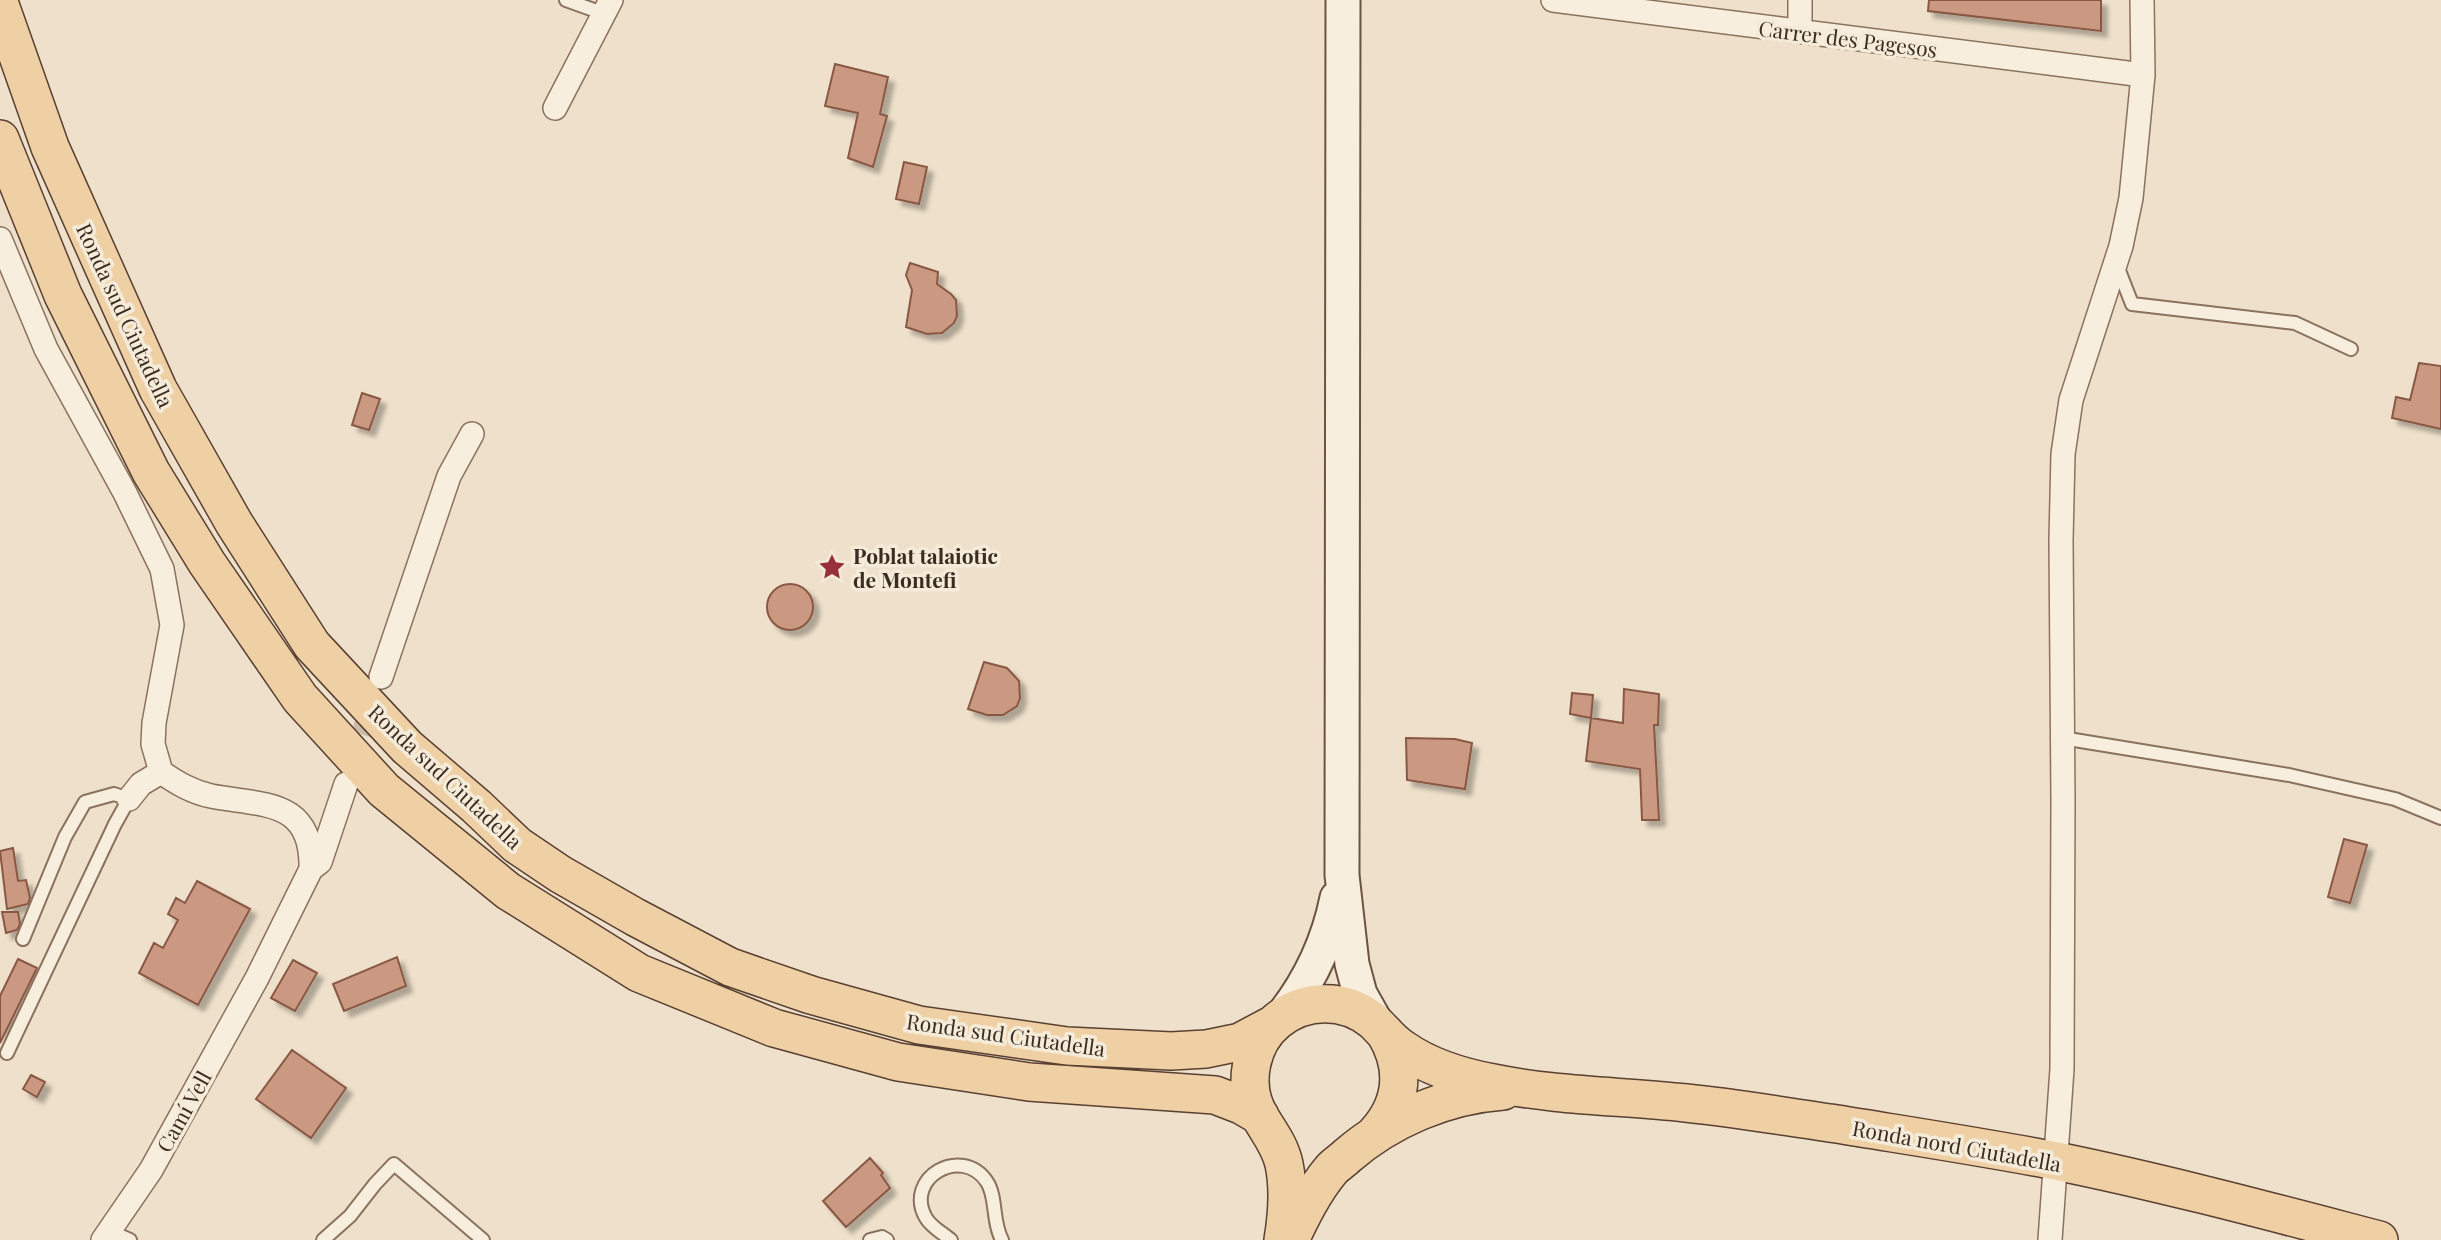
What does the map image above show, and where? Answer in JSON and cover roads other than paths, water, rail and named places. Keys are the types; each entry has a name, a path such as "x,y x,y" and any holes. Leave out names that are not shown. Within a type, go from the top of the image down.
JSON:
{"main road":[{"path":"1264,1123 1287,1144 1311,1153 1336,1153 1368,1139 1391,1114 1398,1091 1399,1067 1396,1055 1360,994 1352,964 1342,875 1343,0"},
{"name":"Ronda sud Ciutadella","path":"0,5 50,147 158,389 234,523 312,645 407,747 517,845 560,874 624,911 730,967 811,995 919,1025 1067,1046 1171,1051 1206,1049 1240,1042 1276,1022"},
{"name":"Ronda sud Ciutadella","path":"0,139 63,295 151,472 207,563 300,698 328,729 384,790 508,891 639,973 774,1028 898,1062 1029,1082 1215,1095 1241,1104 1264,1123"},
{"path":"1283,1240 1286,1200 1284,1165 1278,1146 1251,1095 1253,1057 1260,1040 1300,992 1318,961 1333,919 1342,875"},
{"path":"1276,1022 1301,1007 1336,1004 1359,1012 1401,1049 1443,1071 1529,1090"},
{"path":"1290,1240 1331,1170 1368,1139 1396,1121 1472,1095 1529,1090"},
{"name":"Ronda nord Ciutadella","path":"1529,1090 1688,1103 2057,1162 2379,1240"}],"street":[{"name":"Carrer des Pagesos","path":"1553,0 2143,75"},
{"path":"1800,0 1800,31"},
{"path":"2050,1240 2062,1057 2060,540 2063,454 2071,400 2116,262 2131,198 2143,75 2142,0"},
{"path":"555,108 608,7"},
{"path":"0,239 46,349 125,493 162,569 172,625 154,723 153,744 161,772 192,791 281,808 296,820 307,838 311,850 311,869"},
{"path":"381,677 449,476 472,434"},
{"path":"129,799 141,784 161,772"},
{"name":"Camí Vell","path":"114,1237 257,978 311,869 320,862 346,784"}],"lane":[{"path":"566,0 608,7"},
{"path":"2116,262 2132,304 2295,323 2351,349"},
{"path":"2062,738 2289,775 2395,799 2441,818"},
{"path":"7,1053 129,799 114,794 85,802 65,837 23,939"},
{"path":"323,1240 350,1216 394,1164 483,1240"},
{"path":"951,1240 927,1221 921,1199 930,1177 938,1169 957,1166 979,1173 986,1180 991,1190 994,1217 1002,1240"},
{"path":"870,1240 882,1237 887,1240"}],"tunnel":[{"path":"352,767 374,700"}],"place":[{"name":"Poblat talaiotic de Montefi","path":"832,567"}]}
